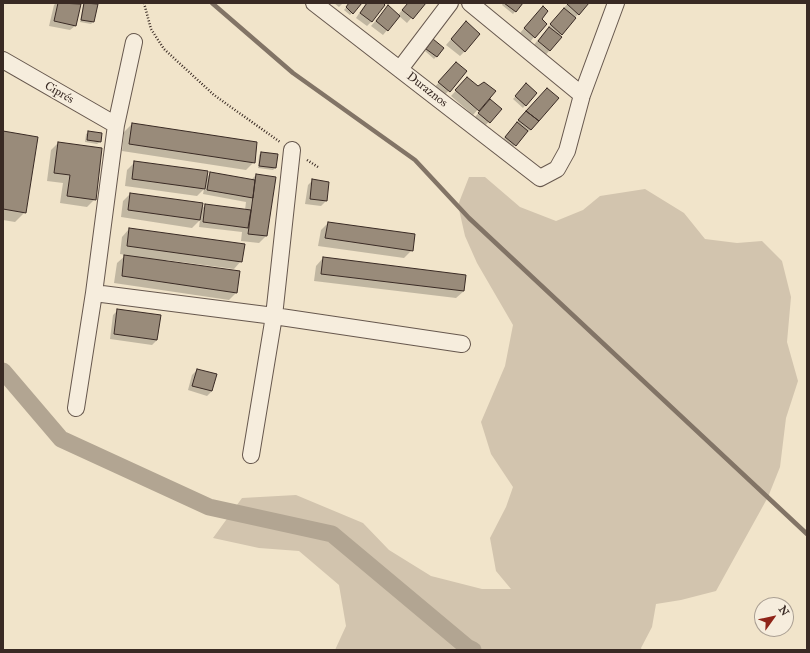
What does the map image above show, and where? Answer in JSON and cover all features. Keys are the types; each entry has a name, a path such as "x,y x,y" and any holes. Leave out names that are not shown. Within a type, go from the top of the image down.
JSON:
{"street":[{"name":"Duraznos","path":"314,3 540,178 557,169 567,151 582,95"},
{"path":"400,69 450,3"},
{"path":"470,3 582,95 616,3"},
{"path":"76,408 94,293 116,125 134,42"},
{"name":"Ciprés","path":"3,60 116,125"},
{"path":"251,455 274,316 292,150"},
{"path":"94,293 274,316 462,344"}],"path":[{"path":"144,3 151,29 164,49 214,95 318,167"}],"shaded area":[{"path":"469,177 485,177 520,207 556,221 583,210 600,196 645,189 684,213 705,239 737,243 762,241 782,261 791,297 787,342 798,381 786,418 780,467 768,497 716,591 681,600 656,604 652,627 641,648 642,650 335,650 346,626 339,585 299,551 259,548 213,538 242,498 296,495 363,523 389,550 431,576 482,589 511,589 496,571 490,538 506,507 513,487 491,454 481,422 505,366 513,325 477,263 465,236 458,205"}],"building":[{"path":"58,3 81,4 76,26 54,21"},
{"path":"84,3 98,4 94,22 81,20"},
{"path":"349,3 362,3 353,14 346,7"},
{"path":"367,3 383,3 385,5 372,22 360,13"},
{"path":"408,3 426,3 413,19 402,10"},
{"path":"504,3 523,3 516,12"},
{"path":"589,3 579,15 567,4"},
{"path":"388,5 400,16 388,31 376,21"},
{"path":"543,6 548,11 542,19 547,24 535,38 524,28"},
{"path":"564,8 576,18 562,35 550,24"},
{"path":"466,21 480,34 465,52 451,39"},
{"path":"549,27 562,37 550,51 538,41"},
{"path":"433,39 444,48 437,57 426,49"},
{"path":"456,62 467,71 450,92 438,82"},
{"path":"467,77 478,86 484,82 496,91 479,111 455,90"},
{"path":"526,83 537,93 526,106 515,96"},
{"path":"547,88 559,98 539,121 526,111"},
{"path":"490,99 502,109 490,123 478,113"},
{"path":"526,111 539,121 531,130 518,120"},
{"path":"517,122 528,131 516,146 505,137"},
{"path":"132,123 257,142 255,163 129,144"},
{"path":"3,131 38,137 26,213 3,209"},
{"path":"88,131 102,133 101,142 87,140"},
{"path":"58,142 102,148 96,200 67,196 70,175 54,173"},
{"path":"261,152 278,154 276,168 259,166"},
{"path":"134,161 208,171 205,189 132,179"},
{"path":"210,172 255,180 253,198 207,190"},
{"path":"256,174 276,177 267,236 248,234"},
{"path":"312,179 329,182 327,201 310,199"},
{"path":"130,193 203,203 200,220 128,210"},
{"path":"205,204 251,210 248,228 203,222"},
{"path":"328,222 415,234 413,251 325,238"},
{"path":"129,228 245,244 242,262 127,246"},
{"path":"124,255 240,271 237,293 122,276"},
{"path":"323,257 466,275 464,291 321,274"},
{"path":"117,309 161,315 157,340 114,334"},
{"path":"197,369 217,374 212,391 192,386"}],"waterway":[{"path":"212,3 293,73 415,160 469,218 807,534"},
{"path":"3,371 61,439 209,507 332,534 467,647 473,650"}]}
